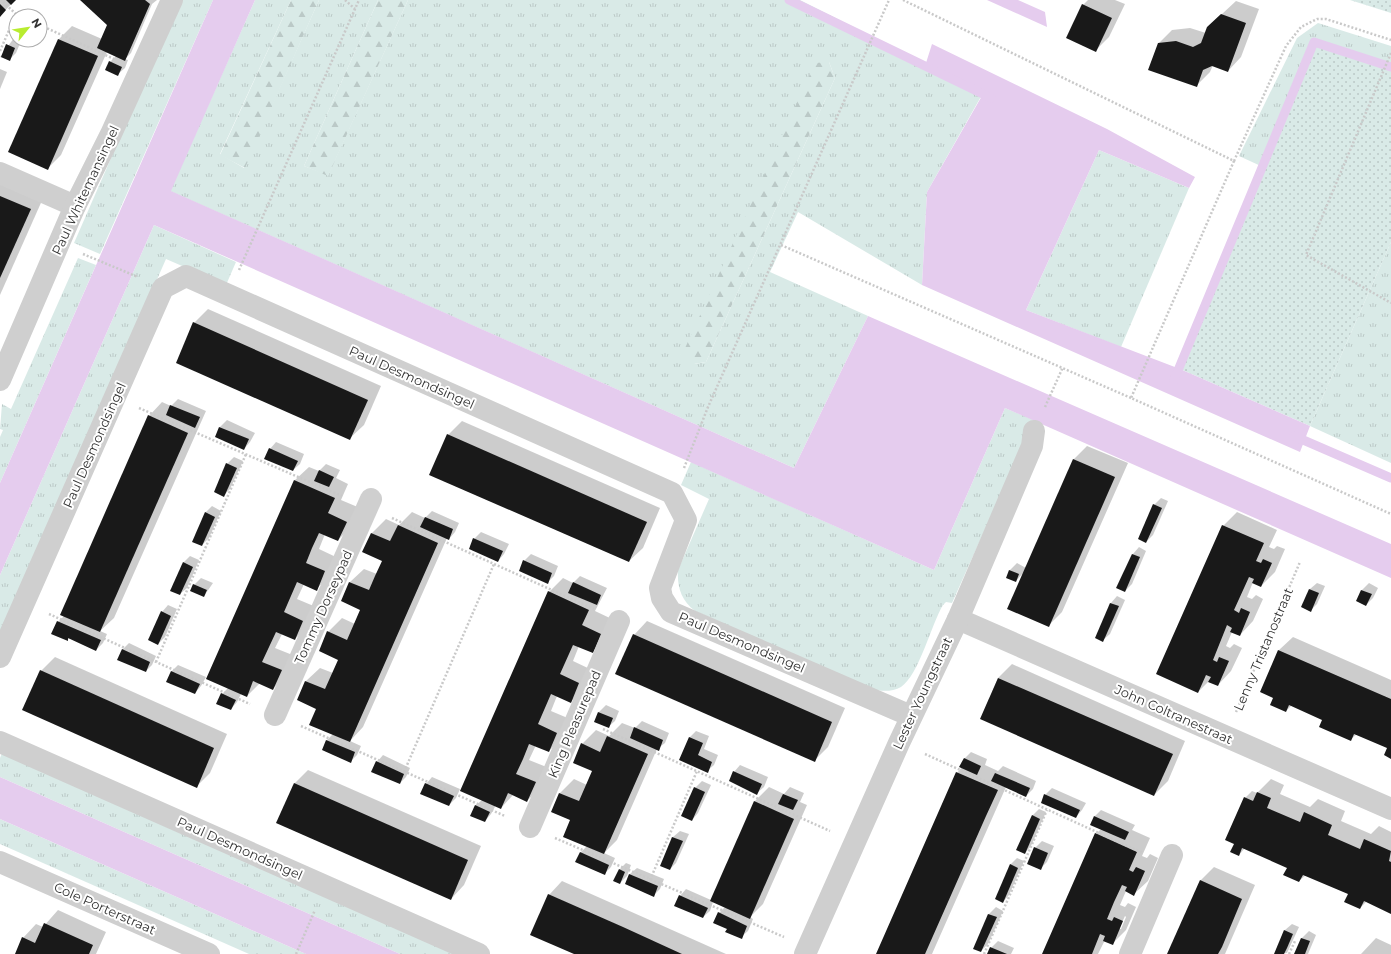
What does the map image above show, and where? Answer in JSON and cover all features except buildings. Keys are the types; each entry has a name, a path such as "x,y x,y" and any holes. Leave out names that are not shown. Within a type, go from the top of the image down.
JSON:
{"street":[{"name":"Paul Whitemansingel","path":"0,380 75,206 111,134 172,0"},
{"path":"0,173 75,206"},
{"name":"Paul Desmondsingel","path":"0,657 163,288 186,276 672,493 686,520 660,588 662,598 671,612 911,716"},
{"name":"Lester Youngstraat","path":"806,950 911,716 958,619 1032,446 1034,431"},
{"name":"Tommy Dorseypad","path":"275,715 371,499"},
{"name":"John Coltranestraat","path":"958,619 1391,809"},
{"name":"King Pleasurepad","path":"530,827 619,621"},
{"name":"Paul Desmondsingel","path":"0,742 479,954"},
{"path":"1130,954 1171,860"},
{"name":"Cole Porterstraat","path":"0,862 168,946 205,953"}],"path":[{"path":"1,0 10,8"},
{"path":"345,0 355,9"},
{"path":"240,267 358,0"},
{"path":"687,461 708,407 889,0"},
{"path":"903,0 1234,161"},
{"path":"1131,398 1234,161 1286,46 1301,27 1317,19 1326,19 1391,40"},
{"path":"48,29 140,71"},
{"path":"0,51 8,32"},
{"path":"1391,53 1306,255 1391,303"},
{"path":"781,245 1063,367 1391,514"},
{"path":"85,254 137,277"},
{"path":"1056,382 1063,367"},
{"path":"156,662 246,454"},
{"name":"Lenny Tristanostraat","path":"1226,737 1300,562"},
{"path":"404,772 494,564"},
{"path":"24,602 806,950"},
{"path":"577,718 854,842"},
{"path":"899,743 1047,810 1171,860"},
{"path":"650,880 697,771"},
{"path":"984,954 1047,810"},
{"path":"296,954 318,903"},
{"path":"1289,954 1295,941"}],"green space":[{"path":"180,0 213,0 100,254 74,243"},
{"path":"255,0 291,0 220,154 244,168 319,0 378,0 304,166 328,175 408,0 800,0 983,93 927,192 922,285 798,212 770,272 868,316 794,468 170,191","holes":["829,62 835,78 706,362 694,364"]},
{"path":"291,0 319,0 245,168 220,155"},
{"path":"378,0 408,0 328,176 304,166"},
{"path":"1350,0 1391,0 1391,13"},
{"path":"1318,23 1391,46 1391,64 1319,40 1263,167 1239,156 1297,38"},
{"path":"1319,40 1391,64 1391,242 1310,426 1180,369 1263,167"},
{"path":"829,62 835,78 706,362 694,364 681,357 815,63"},
{"path":"1099,150 1189,188 1121,347 1026,310"},
{"path":"154,225 236,262 226,285 166,259 0,635 0,575"},
{"path":"1391,242 1391,463 1310,426"},
{"path":"78,258 96,265 0,483 0,437 3,430 0,429 2,404 11,409"},
{"path":"1005,408 1034,420 952,603 946,602 943,605 919,661 907,681 898,689 884,691 874,690 695,611 683,598 679,588 678,570 709,499 681,485 691,462 934,570"},
{"path":"2,753 458,954 400,954 0,777 0,758"},
{"path":"0,819 306,954 249,954 0,844"}],"shaded area":[{"path":"213,0 255,0 171,191 794,468 868,316 1391,544 1391,578 1005,408 934,570 154,225 0,575 0,483"},
{"path":"987,0 1018,0 1045,12 1047,27"},
{"path":"932,44 1107,129 1195,177 1189,188 1099,150 1026,310 1180,369 1310,426 1300,452 922,285 927,192 983,94 926,63"},
{"path":"0,777 400,954 306,954 0,819"}],"waterway":[{"path":"789,0 991,98"},
{"path":"1174,380 1314,42 1391,67"},
{"path":"1294,436 1391,478"}]}
